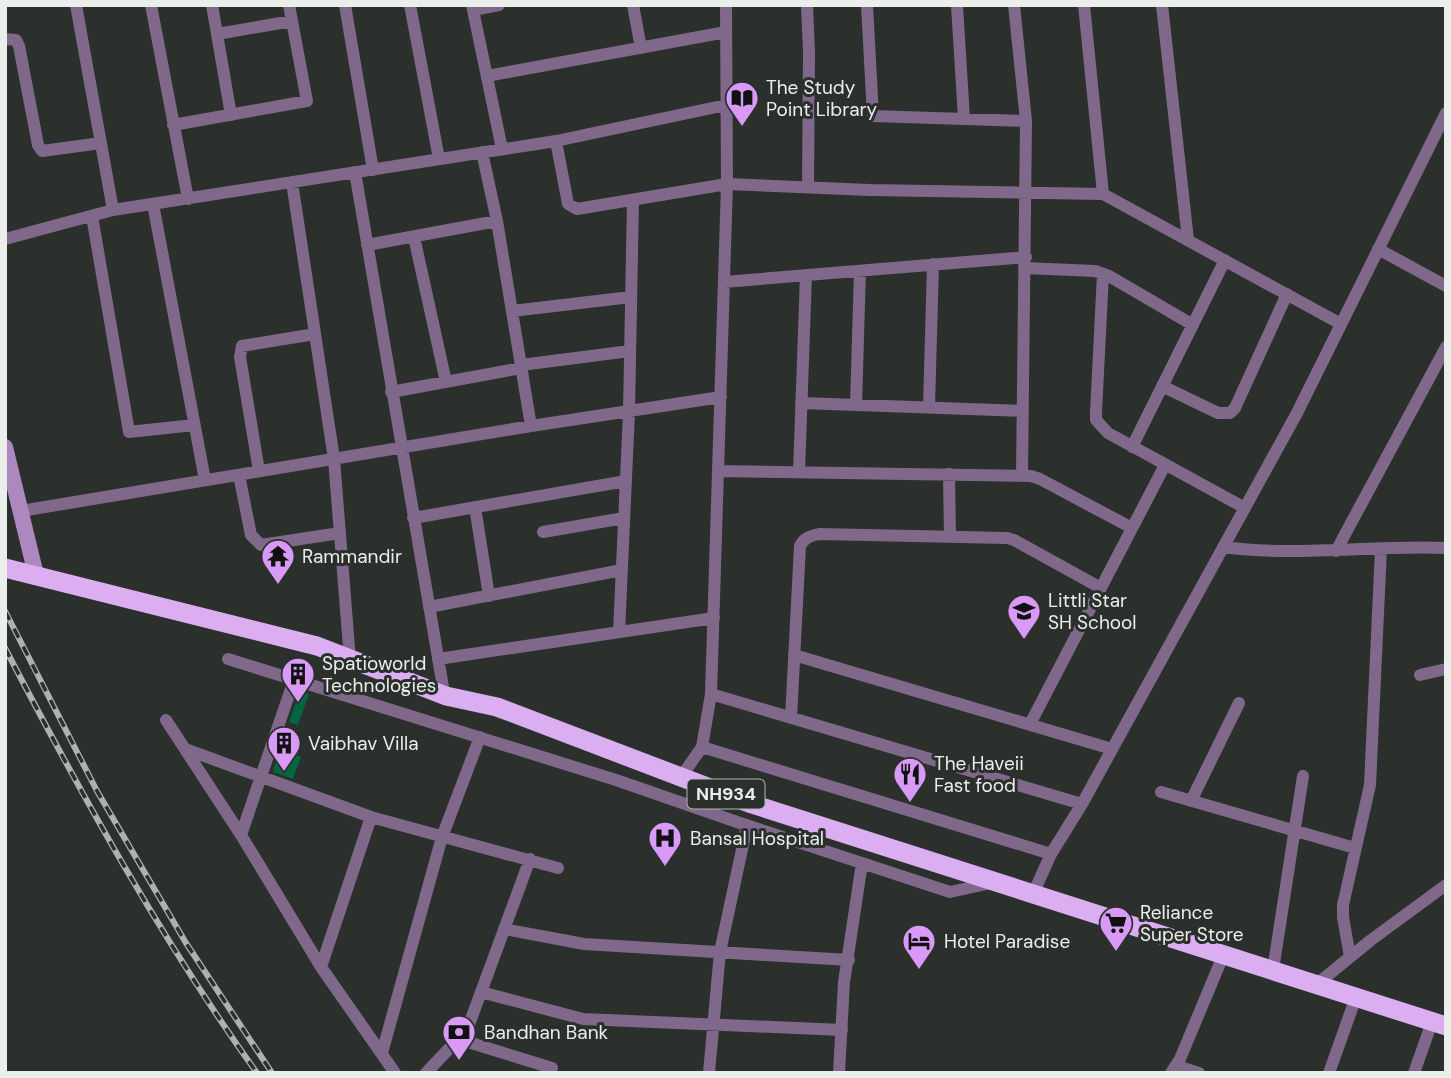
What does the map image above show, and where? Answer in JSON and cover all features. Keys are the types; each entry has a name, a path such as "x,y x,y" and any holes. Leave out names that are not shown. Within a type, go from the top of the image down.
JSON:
{"highway":[{"name":"NH934","path":"5,568 317,646 446,696 497,707 752,804 1439,1024"}],"main road":[{"path":"5,447 36,575"}],"street":[{"path":"76,5 113,210"},
{"path":"151,5 188,199"},
{"path":"212,5 231,115"},
{"path":"173,125 307,102 289,5"},
{"path":"345,5 373,170"},
{"path":"410,5 439,159"},
{"path":"499,5 472,8 502,149"},
{"path":"634,5 641,48"},
{"path":"681,777 702,747 711,694 727,184 726,5"},
{"path":"807,5 808,187"},
{"path":"867,5 873,116 1026,121"},
{"path":"957,5 964,119"},
{"path":"1014,5 1026,121 1022,476"},
{"path":"1084,5 1102,194"},
{"path":"1162,5 1188,240"},
{"path":"217,34 292,21"},
{"path":"487,76 726,32"},
{"path":"5,39 16,40 19,46 38,145 42,151 100,143"},
{"path":"5,239 113,210 556,141 726,105"},
{"path":"1033,894 1051,854 1082,804 1297,413 1446,113"},
{"path":"556,141 568,204 577,209 727,184 1102,194 1342,324"},
{"path":"482,152 497,221 531,426"},
{"path":"355,173 443,687"},
{"path":"292,182 334,459 350,660"},
{"path":"619,632 629,412 633,200"},
{"path":"153,204 205,480"},
{"path":"92,216 129,432 194,425"},
{"path":"367,245 497,221"},
{"path":"414,237 446,382"},
{"path":"1378,249 1446,286"},
{"path":"1132,447 1225,260"},
{"path":"724,282 933,264 1026,262 1103,274 1193,325"},
{"path":"929,407 933,264"},
{"path":"856,405 860,271"},
{"path":"1103,274 1096,420 1108,433 1245,508"},
{"path":"799,472 806,275"},
{"path":"1162,386 1218,413 1230,412 1235,408 1287,294"},
{"path":"512,311 631,297"},
{"path":"260,471 240,357 242,346 315,334"},
{"path":"1336,551 1446,347"},
{"path":"391,392 521,366 630,351"},
{"path":"21,511 721,397"},
{"path":"802,403 1023,411"},
{"path":"1030,724 1165,465"},
{"path":"718,471 1022,476 1040,479 1132,528"},
{"path":"950,474 950,537"},
{"path":"239,475 251,534 261,545 340,533"},
{"path":"413,517 626,481"},
{"path":"475,507 489,596"},
{"path":"543,532 624,518"},
{"path":"791,718 800,546 803,539 819,534 1014,540 1101,588"},
{"path":"1223,547 1262,552 1446,548"},
{"path":"1350,957 1343,905 1371,775 1381,549"},
{"path":"429,607 622,570"},
{"path":"438,659 714,618"},
{"path":"794,655 1112,748"},
{"path":"228,659 616,780 950,892 995,882"},
{"path":"1420,675 1446,670"},
{"path":"241,835 294,680"},
{"path":"711,694 1082,804"},
{"path":"1191,801 1239,703"},
{"path":"166,720 241,835 321,967 395,1073"},
{"path":"382,1053 442,838 480,737"},
{"path":"702,747 1051,854"},
{"path":"185,749 371,817 558,868"},
{"path":"1273,970 1303,776"},
{"path":"1161,792 1355,848"},
{"path":"321,967 371,817"},
{"path":"709,1073 720,952 747,826"},
{"path":"426,1073 470,1022 530,859"},
{"path":"839,1073 844,982 862,863"},
{"path":"1317,984 1446,885"},
{"path":"504,929 569,943 849,960"},
{"path":"1199,1073 1174,1069 1223,956"},
{"path":"481,992 583,1019 842,1030"},
{"path":"1329,1073 1356,997"},
{"path":"1414,1073 1439,1024"},
{"path":"458,1039 552,1068"}],"building":[{"path":"300,691 309,694 298,725 289,722"},
{"name":"Vaibhav Villa","path":"281,751 301,757 293,779 273,772"}],"railway":[{"path":"5,611 97,791 186,943 272,1073"},
{"path":"5,648 63,757 155,918 257,1073"}],"place":[{"name":"The Study Point Library","path":"742,128"},
{"name":"Rammandir","path":"278,586"},
{"name":"Littli Star SH School","path":"1024,641"},
{"name":"Spatioworld Technologies","path":"298,704"},
{"name":"Vaibhav Villa","path":"284,773"},
{"name":"The Haveii Fast food","path":"910,804"},
{"name":"Bansal Hospital","path":"665,868"},
{"name":"Reliance Super Store","path":"1116,953"},
{"name":"Hotel Paradise","path":"919,971"},
{"name":"Bandhan Bank","path":"459,1062"}]}
